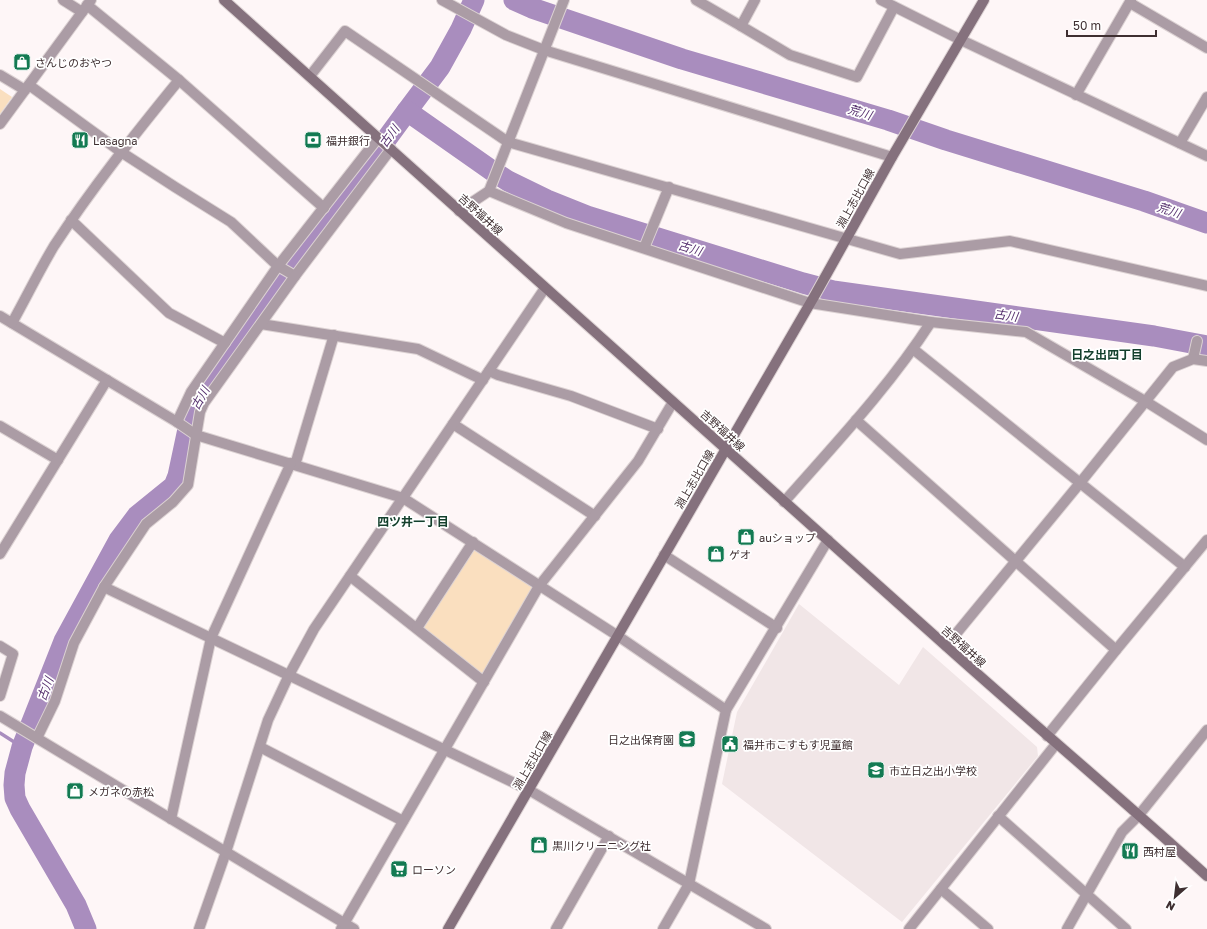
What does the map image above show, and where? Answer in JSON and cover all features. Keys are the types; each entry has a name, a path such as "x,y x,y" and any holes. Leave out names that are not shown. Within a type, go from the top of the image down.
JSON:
{"main road":[{"name":"吉野福井線","path":"224,0 784,502 1207,876"},
{"name":"淵上志比口線","path":"448,929 725,448 813,299 892,157 984,0"}],"street":[{"path":"64,0 87,6 178,80 324,208"},
{"path":"442,0 506,35 544,50 892,157"},
{"path":"459,211 491,186 564,0"},
{"path":"696,0 790,55 857,77 888,3 961,40 1207,156"},
{"path":"741,26 755,0"},
{"path":"1076,95 1130,1 1207,48"},
{"path":"0,124 87,6"},
{"path":"310,76 345,30 508,142 900,254 1010,241 1207,286"},
{"path":"0,75 27,87 121,152 231,222 278,266 295,276"},
{"path":"12,323 53,248 72,220 121,152 178,80"},
{"path":"1180,143 1207,97"},
{"path":"177,422 191,392 278,266 378,138"},
{"path":"37,738 55,701 74,643 104,587 146,524 169,505 188,485 200,412 204,403 295,276 391,149"},
{"path":"491,186 566,223 646,246 813,299 931,322 1026,332 1145,401 1207,440"},
{"path":"646,246 669,187"},
{"path":"72,220 169,313 224,343"},
{"path":"199,929 226,852 268,720 289,675 314,629 545,288"},
{"path":"0,316 177,422 196,435 403,498 618,636 726,710"},
{"path":"784,502 856,420 913,350 931,322"},
{"path":"261,324 418,349 483,380"},
{"path":"171,819 211,638 293,464 334,335"},
{"path":"1194,357 1197,341"},
{"path":"913,350 1185,567"},
{"path":"946,646 1173,367 1194,357 1207,361"},
{"path":"489,371 498,375 571,396 658,429"},
{"path":"0,554 107,380"},
{"path":"342,926 540,586 638,462 673,402"},
{"path":"856,420 1116,650"},
{"path":"453,424 595,516"},
{"path":"0,426 58,460"},
{"path":"663,929 689,884 726,710 828,540"},
{"path":"1047,736 1207,540"},
{"path":"417,628 473,542"},
{"path":"664,555 776,628"},
{"path":"350,576 484,682"},
{"path":"104,587 529,790 766,929"},
{"path":"0,646 13,654 0,696"},
{"path":"0,716 226,852 342,926 354,929"},
{"path":"1067,929 1122,832 1139,815 1207,730"},
{"path":"909,929 1056,744"},
{"path":"260,747 403,821"},
{"path":"998,816 1126,929"},
{"path":"556,929 609,836"},
{"path":"941,889 988,929"}],"shaded area":[{"path":"0,89 12,97 0,114"},
{"path":"473,542 539,586 484,682 417,628"},
{"name":"市立日之出小学校","path":"799,604 899,685 923,647 1037,747 1038,756 902,922 722,784 737,712"}],"waterway":[{"path":"407,111 440,67 461,29 474,0"},
{"name":"荒川","path":"514,0 532,8 682,59 888,120 946,140 1144,201 1207,223"},
{"name":"古川","path":"86,929 76,905 15,798 15,773 22,747 64,641 119,540 137,516 174,486 178,476 191,415 195,402 200,393 407,111 508,181 547,200 587,216 803,283 833,291 1154,336 1207,346"},
{"path":"0,733 22,747"}],"place":[{"name":"さんじのおやつ","path":"22,62"},
{"name":"Lasagna","path":"80,140"},
{"name":"福井銀行","path":"313,140"},
{"name":"auショップ","path":"746,537"},
{"name":"ゲオ","path":"716,554"},
{"name":"日之出保育園","path":"687,739"},
{"name":"福井市こすもす児童館","path":"730,744"},
{"name":"市立日之出小学校","path":"876,770"},
{"name":"メガネの赤松","path":"75,791"},
{"name":"黒川クリーニング社","path":"539,845"},
{"name":"西村屋","path":"1130,851"},
{"name":"ローソン","path":"399,869"}],"district":[{"name":"日之出四丁目","path":"1107,354"},
{"name":"四ツ井一丁目","path":"413,521"}]}
